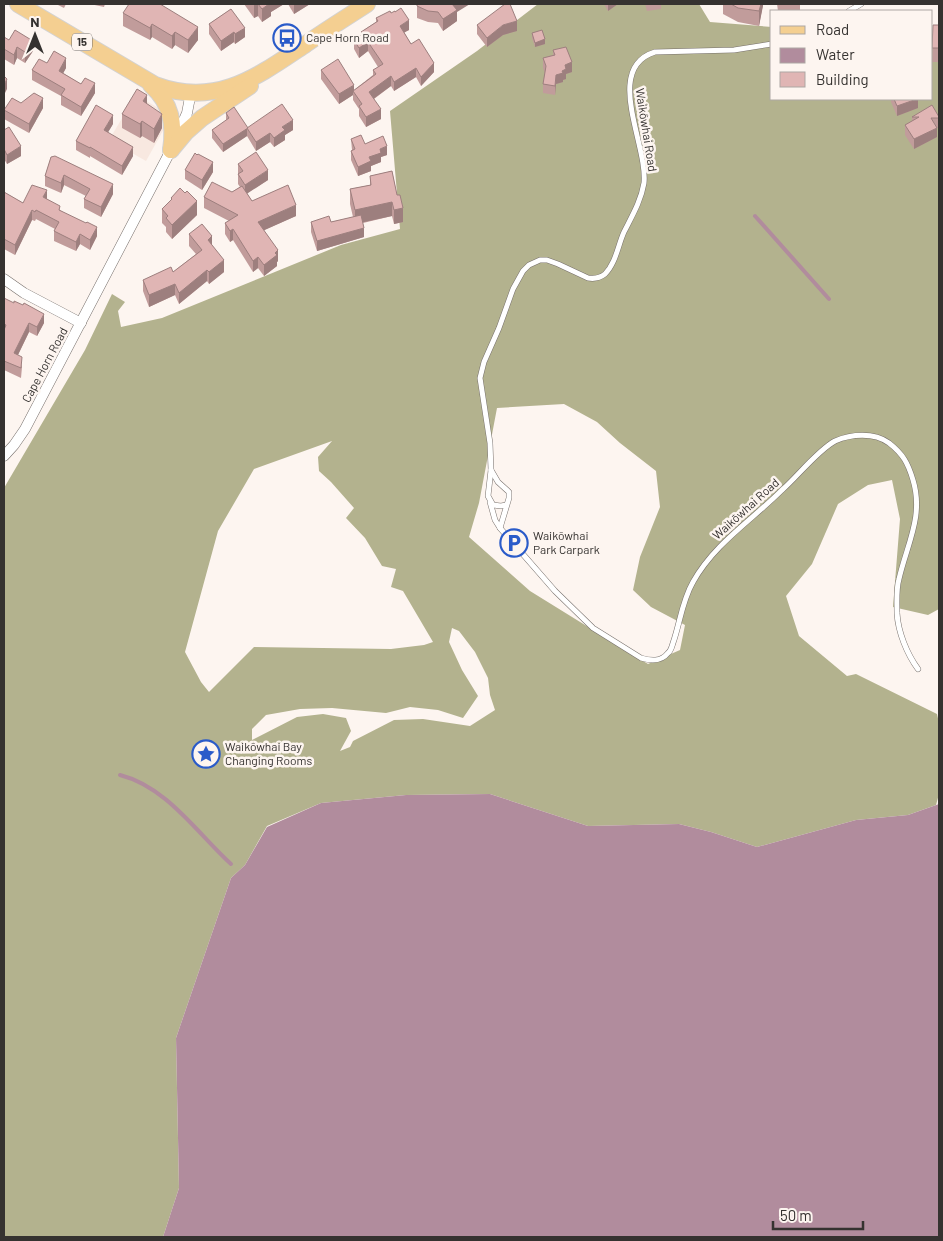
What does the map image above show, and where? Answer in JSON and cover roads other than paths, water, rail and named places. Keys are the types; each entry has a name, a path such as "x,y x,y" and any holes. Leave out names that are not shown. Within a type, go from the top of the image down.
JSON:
{"main road":[{"name":"15","path":"18,4 146,80 166,89 203,93 228,88 269,70 367,4"},
{"path":"171,150 186,132 202,118 242,92 269,70"},
{"path":"146,80 158,91 171,113 173,136 171,150"}],"street":[{"name":"Cape Horn Road","path":"4,456 25,429 171,150 187,113 191,92"},
{"path":"4,278 24,293 81,323"}],"lane":[{"name":"Waikōwhai Road","path":"770,44 734,50 655,52 645,55 633,67 629,85 630,96 644,168 644,183 638,203 611,266 605,274 594,279 547,260 540,260 528,265 518,280 481,372 480,386 490,443 491,470 488,490 490,502 495,520 500,528 529,563 593,628 641,658 659,660 669,653 678,630 688,593 710,556 834,442 860,434 884,440 902,454 912,475 917,494 917,512 912,537 898,581 897,623 910,658 918,669"},
{"path":"491,470 498,482 509,492 510,498 506,505 500,528"},
{"path":"490,502 496,506 506,505"}],"water":[{"path":"490,794 588,826 679,824 757,847 856,820 908,815 939,804 939,1237 163,1237 179,1188 176,1038 231,878 245,865 267,827 321,803 406,795"}],"waterway":[{"path":"755,216 829,299"},
{"path":"120,775 137,781 167,800 231,864"}],"place":[{"name":"Cape Horn Road","path":"287,38"},
{"name":"Waikōwhai Park Carpark","path":"514,543"},
{"name":"Waikōwhai Bay Changing Rooms","path":"206,754"}]}
